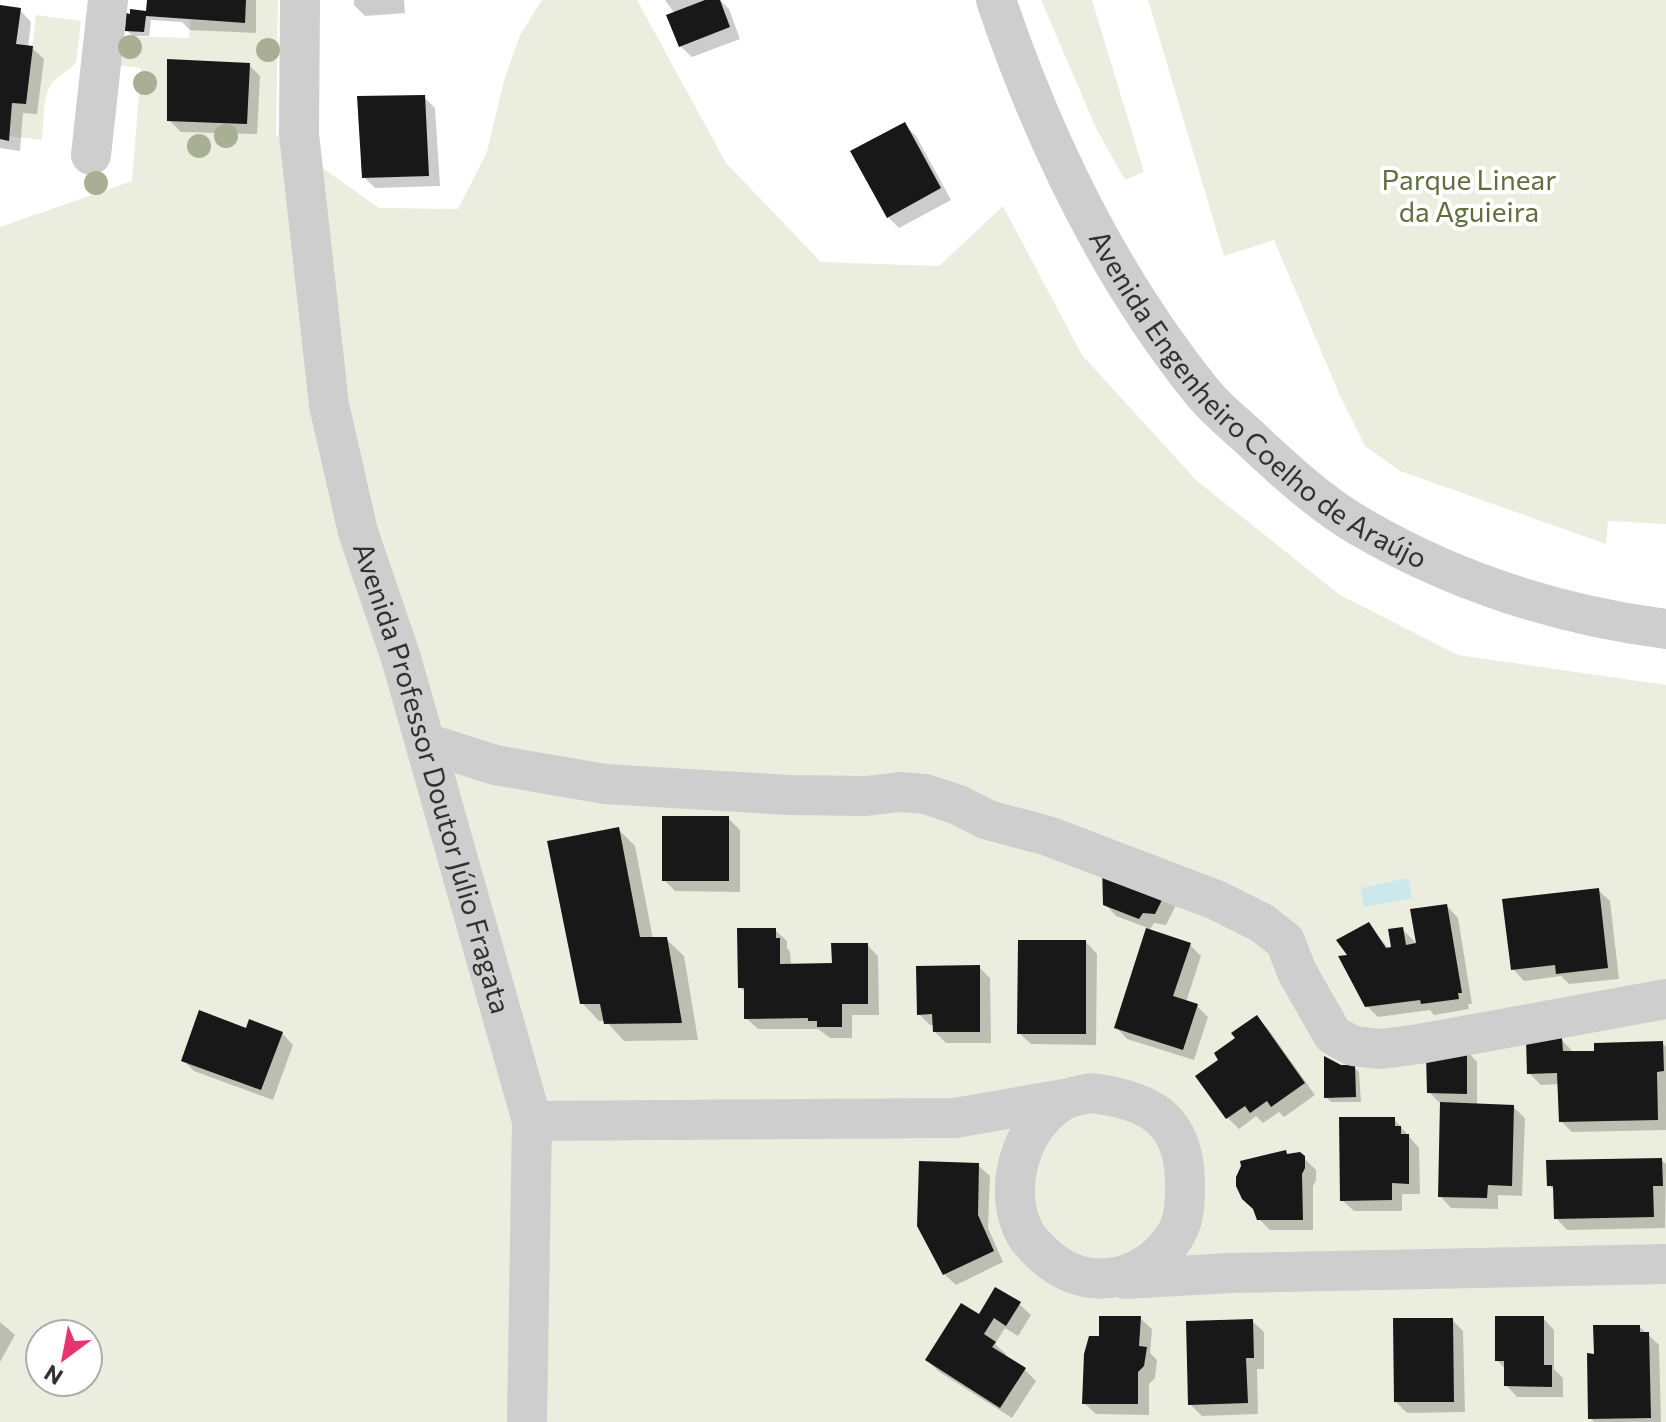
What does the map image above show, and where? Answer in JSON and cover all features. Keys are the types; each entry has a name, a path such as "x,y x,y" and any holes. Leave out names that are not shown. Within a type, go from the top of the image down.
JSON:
{"street":[{"path":"91,155 108,0"},
{"name":"Avenida Professor Doutor Júlio Fragata","path":"300,0 299,134 329,405 358,532 401,658 532,1121 527,1422"},
{"name":"Avenida Professor Doutor Júlio Fragata","path":"299,134 323,67 325,0"},
{"name":"Avenida Engenheiro Coelho de Araújo","path":"996,0 1014,53 1053,145 1125,281 1205,396 1282,468 1356,525 1433,566 1516,597 1629,624 1666,629"},
{"path":"426,743 495,765 605,784 789,795 866,796 900,792 925,794 956,804 988,820 1048,836 1203,895 1262,923 1285,941 1297,972 1333,1035 1353,1046 1381,1049 1419,1044 1666,999"},
{"path":"532,1121 955,1118 1091,1093 1117,1096 1147,1105 1168,1124 1183,1149 1185,1206 1179,1230 1163,1253 1143,1268 1113,1279"},
{"path":"1064,1099 1043,1116 1028,1139 1017,1164 1015,1193 1018,1216 1026,1237 1053,1264 1079,1276 1113,1279 1230,1273 1666,1264"},
{"path":"955,1118 995,1137 1017,1164"},
{"path":"1185,1206 1230,1273"}],"green space":[{"path":"246,0 278,0 276,135 379,208 458,209 487,152 504,80 520,35 542,0 637,0 726,163 821,262 939,266 1003,206 1082,355 1197,481 1340,595 1458,655 1666,685 1666,1422 0,1422 0,227 132,181 141,68 117,65 120,36 189,38 190,20 245,23"},
{"path":"1041,0 1092,0 1144,172 1125,180 1097,130"},
{"name":"Parque Linear da Aguieira","path":"1148,0 1666,0 1666,524 1608,521 1606,544 1400,471 1365,446 1341,398 1274,240 1224,256"},
{"path":"36,15 81,21 76,62 52,83 46,95 42,140 9,136 12,103 26,103"}],"water":[{"path":"1408,878 1412,898 1364,907 1361,888"}],"building":[{"path":"147,0 246,0 245,23 146,16 144,32 125,31 126,13 130,14 130,9 146,11"},
{"path":"705,0 720,0 730,27 679,47 666,15"},
{"path":"0,5 21,8 16,44 33,46 26,104 12,103 9,141 0,139"},
{"path":"167,59 250,63 247,124 167,121"},
{"path":"425,95 429,176 362,178 357,96"},
{"path":"905,122 941,188 887,218 850,151"},
{"path":"662,816 729,816 729,881 662,881"},
{"path":"619,827 640,937 667,937 682,1023 604,1024 600,1004 580,1004 547,841"},
{"path":"1102,864 1166,892 1155,914 1143,913 1139,919 1103,905"},
{"path":"1599,888 1608,968 1556,974 1555,965 1511,970 1502,899"},
{"path":"1447,904 1462,993 1458,993 1459,999 1365,1007 1338,956 1347,955 1336,940 1369,922 1386,948 1391,947 1388,929 1403,927 1406,945 1416,943 1410,909"},
{"path":"737,928 776,928 776,938 780,938 780,964 832,963 831,943 868,943 868,1004 842,1004 842,1027 817,1027 817,1021 808,1021 808,1018 744,1019 744,988 738,988"},
{"path":"1146,928 1191,943 1173,996 1198,1004 1183,1050 1114,1028"},
{"path":"1018,940 1086,940 1086,1034 1017,1034"},
{"path":"980,965 980,1032 933,1032 932,1014 917,1015 916,966"},
{"path":"199,1010 246,1028 249,1019 283,1032 261,1090 181,1061"},
{"path":"1257,1015 1305,1083 1271,1107 1267,1101 1250,1113 1245,1106 1226,1119 1195,1076 1218,1060 1214,1053 1235,1038 1231,1033"},
{"path":"1562,1038 1563,1051 1594,1051 1594,1043 1663,1041 1664,1071 1657,1072 1658,1120 1559,1122 1557,1073 1527,1074 1526,1039"},
{"path":"1467,1048 1467,1094 1427,1093 1426,1054"},
{"path":"1324,1056 1341,1065 1355,1065 1356,1097 1324,1098"},
{"path":"1440,1102 1514,1105 1512,1186 1488,1185 1487,1198 1438,1197"},
{"path":"1339,1117 1395,1117 1395,1126 1401,1126 1401,1134 1409,1134 1409,1184 1392,1183 1392,1200 1340,1201"},
{"path":"1286,1150 1287,1154 1300,1152 1305,1156 1302,1174 1303,1220 1257,1220 1236,1186 1240,1161"},
{"path":"1662,1158 1663,1186 1653,1186 1654,1217 1554,1219 1553,1186 1547,1186 1546,1160"},
{"path":"919,1161 979,1163 978,1215 994,1251 943,1275 917,1226"},
{"path":"995,1287 1021,1302 1006,1326 994,1318 984,1334 996,1342 992,1347 1026,1368 1000,1408 925,1360 961,1303 979,1314"},
{"path":"1099,1316 1141,1316 1139,1346 1147,1347 1144,1366 1138,1372 1138,1404 1082,1404 1084,1354 1089,1336 1099,1336"},
{"path":"1495,1316 1544,1316 1544,1365 1552,1365 1552,1387 1504,1386 1504,1361 1495,1361"},
{"path":"1393,1318 1453,1318 1454,1402 1394,1402"},
{"path":"1253,1319 1254,1358 1246,1358 1248,1403 1188,1405 1186,1321"},
{"path":"1593,1325 1640,1325 1640,1332 1649,1332 1651,1418 1588,1419 1587,1353 1594,1354"}]}
